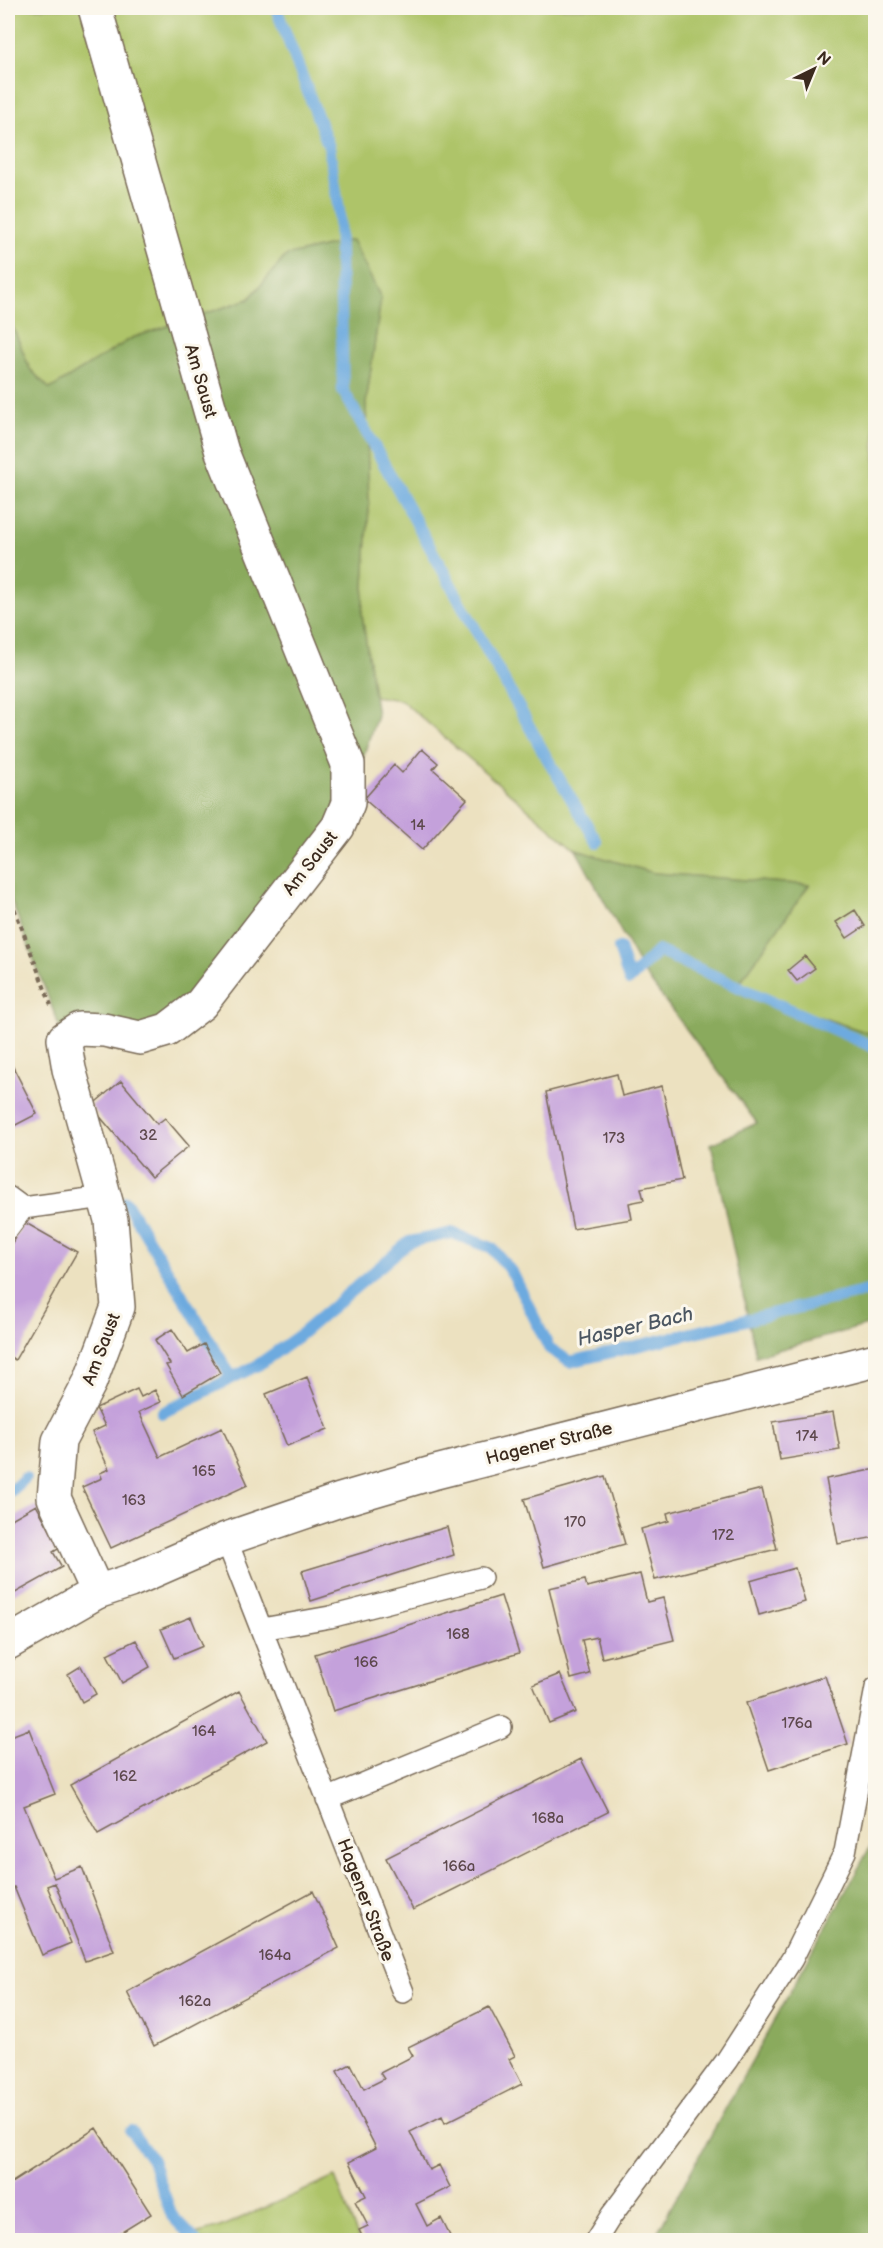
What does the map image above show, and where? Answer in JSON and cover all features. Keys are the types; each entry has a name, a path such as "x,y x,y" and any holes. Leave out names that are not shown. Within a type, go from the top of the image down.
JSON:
{"street":[{"name":"Am Saust","path":"94,8 222,452 348,764 348,803 338,826 201,1004 167,1030 140,1038 104,1030 79,1029 64,1039 69,1069 111,1220 118,1307 90,1382 59,1441 54,1498 97,1592"},
{"name":"Hagener Straße","path":"8,1643 97,1592 226,1539 340,1500 432,1473 876,1360"}],"lane":[{"path":"8,1228 15,1202 104,1197"},
{"name":"Hagener Straße","path":"226,1539 403,1992"},
{"path":"261,1629 330,1617 481,1578"},
{"path":"596,2241 611,2216 727,2060 792,1959 845,1852 876,1688"},
{"path":"327,1799 501,1726"}],"path":[{"path":"8,892 64,1039"}],"green space":[{"path":"8,8 89,8 184,321 132,338 50,390 30,369 8,315"},
{"path":"100,8 875,8 875,1035 840,1025 747,991 735,989 809,885 654,873 576,850 401,700 374,696 362,615 369,507 366,403 381,298 351,240 286,256 249,299 191,319"},
{"path":"352,240 381,298 366,403 369,507 362,615 377,715 348,803 167,1030 64,1039 8,892 8,315 30,369 50,389 132,338 249,299 286,256"},
{"path":"576,850 654,873 809,885 735,989 875,1035 875,1323 756,1356 711,1144 757,1123 644,973"},
{"path":"875,1838 875,2240 653,2240"},
{"path":"335,2177 359,2240 174,2240 220,2227"}],"building":[{"path":"422,749 438,763 433,769 467,799 422,850 364,799 394,765 402,773"},
{"path":"855,910 865,926 847,938 836,922"},
{"path":"805,956 815,968 797,981 788,970"},
{"path":"8,1057 37,1114 8,1129"},
{"path":"617,1074 622,1096 662,1086 682,1180 641,1188 644,1200 629,1203 632,1219 573,1229 546,1092"},
{"path":"121,1081 157,1124 165,1118 189,1146 151,1177 91,1106"},
{"path":"24,1222 77,1252 15,1360 8,1355 8,1250"},
{"path":"172,1329 188,1353 204,1344 220,1373 183,1395 166,1365 170,1364 155,1340"},
{"path":"307,1377 328,1429 287,1446 266,1394"},
{"path":"137,1389 141,1397 155,1390 161,1402 139,1412 160,1457 222,1428 248,1485 111,1548 82,1487 102,1478 100,1473 109,1469 92,1432 105,1426 96,1408"},
{"path":"833,1412 840,1450 780,1460 773,1422"},
{"path":"876,1469 876,1537 838,1544 826,1479"},
{"path":"605,1476 625,1544 544,1567 524,1499"},
{"path":"762,1489 777,1549 655,1580 641,1529 669,1521 667,1513"},
{"path":"36,1505 60,1548 53,1552 62,1567 8,1597 8,1521"},
{"path":"447,1527 454,1555 311,1601 302,1571"},
{"path":"795,1568 805,1602 759,1615 750,1581"},
{"path":"640,1574 647,1602 663,1598 674,1640 602,1658 597,1637 582,1640 590,1674 571,1679 549,1588 585,1580 587,1587"},
{"path":"501,1596 519,1653 333,1711 315,1654"},
{"path":"191,1617 203,1646 174,1658 161,1629"},
{"path":"136,1640 150,1667 122,1683 107,1654"},
{"path":"81,1666 96,1694 82,1702 68,1674"},
{"path":"560,1674 576,1712 549,1723 533,1685"},
{"path":"825,1676 848,1744 769,1770 746,1703"},
{"path":"239,1691 267,1741 98,1834 70,1785"},
{"path":"29,1729 55,1794 24,1806 54,1878 82,1867 114,1951 85,1961 55,1883 47,1886 71,1943 42,1955 14,1887 8,1889 8,1737"},
{"path":"581,1759 608,1812 413,1910 386,1858"},
{"path":"313,1891 339,1948 154,2046 127,1992"},
{"path":"489,2007 515,2056 509,2059 522,2084 445,2123 442,2116 410,2132 429,2170 439,2165 450,2187 416,2204 427,2226 441,2218 452,2240 364,2240 359,2230 368,2226 355,2201 366,2196 349,2162 376,2148 337,2071 351,2064 364,2089 384,2079 380,2073 413,2056 408,2047"},
{"path":"96,2128 151,2214 109,2240 8,2240 8,2185"}],"waterway":[{"path":"276,8 329,147 339,211 343,390 544,753 597,842"},
{"path":"619,948 629,980 658,951 876,1048"},
{"path":"126,1202 229,1373 235,1377"},
{"name":"Hasper Bach","path":"162,1413 258,1365 296,1338 409,1242 452,1233 492,1248 513,1274 549,1348 570,1362 876,1289"},
{"name":"Hasper Bach","path":"8,1494 25,1478"},
{"path":"131,2131 152,2160 172,2216 195,2240"}]}
